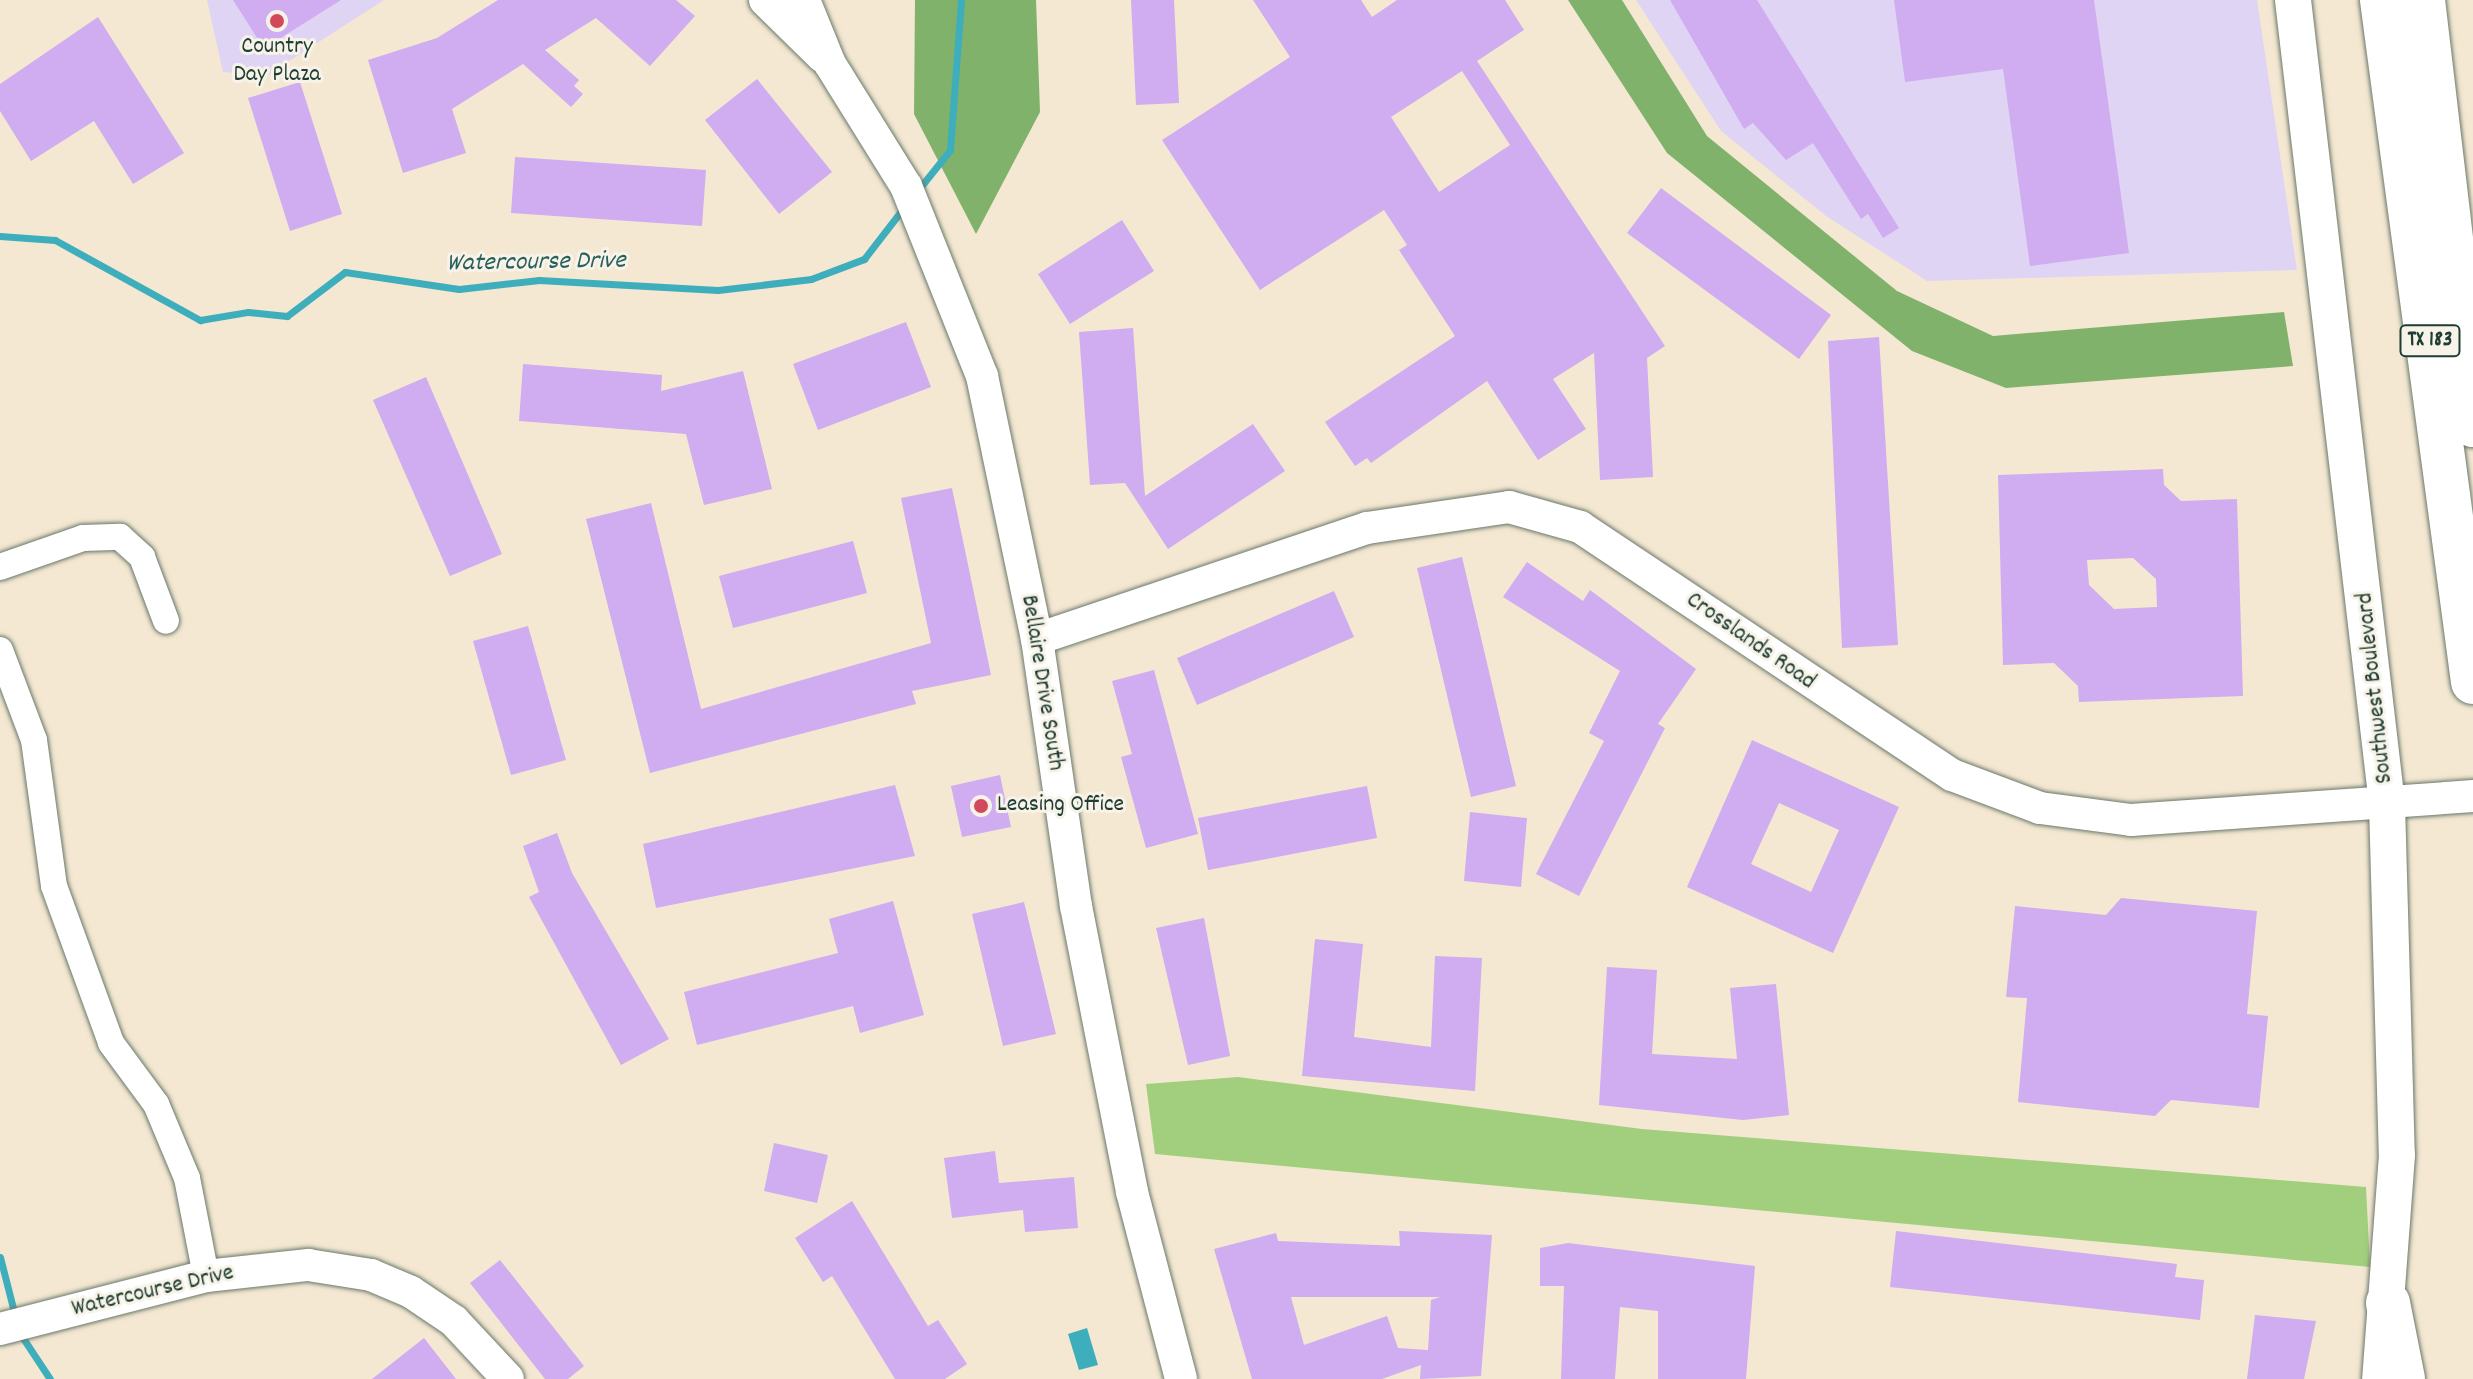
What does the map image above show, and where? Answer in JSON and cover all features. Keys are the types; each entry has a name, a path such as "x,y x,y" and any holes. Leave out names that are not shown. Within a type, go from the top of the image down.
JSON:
{"highway":[{"name":"TX 183","path":"2382,0 2473,682"},
{"name":"TX 183","path":"2423,0 2473,425"},
{"path":"2388,1303 2403,1379"}],"main road":[{"name":"Southwest Boulevard","path":"2293,0 2387,804 2397,1155 2380,1379"}],"street":[{"name":"Bellaire Drive South","path":"765,0 830,64"},
{"name":"Bellaire Drive South","path":"804,0 830,64 881,141 952,297 982,376 1037,639 1079,921 1132,1192 1181,1379"},
{"name":"Crosslands Road","path":"1037,639 1367,528 1509,507 1580,527 1857,715 1995,793 2053,811 2131,820 2473,796"},
{"path":"0,567 83,538 120,537 142,557 166,621"},
{"path":"0,650 34,740 54,886 111,1043 156,1104 187,1178 200,1278"},
{"name":"Watercourse Drive","path":"0,1329 200,1278 308,1265 371,1275 454,1321 508,1379"}],"shaded area":[{"path":"207,0 384,0 266,76 223,72"},
{"path":"1636,0 2257,0 2297,270 1927,281 1826,216 1721,131"}],"green space":[{"path":"915,0 1036,0 1040,112 976,234 914,114"},
{"path":"1568,0 1622,0 1707,136 1897,291 1993,336 2284,312 2293,366 2006,388 1912,351 1667,153"},
{"path":"1238,1077 1642,1129 2366,1187 2370,1267 1155,1154 1146,1084"}],"water":[{"path":"1087,1328 1098,1365 1079,1370 1068,1334"}],"building":[{"name":"Country Day Plaza","path":"233,0 341,0 271,44 259,41"},
{"path":"498,0 676,0 695,16 650,66 596,18 545,50 579,80 574,86 583,94 571,107 523,64 452,109 466,153 403,173 368,60 437,38"},
{"path":"1131,0 1174,0 1179,103 1136,105"},
{"path":"1253,0 1361,0 1372,17 1397,0 1505,0 1524,30 1477,61 1665,346 1647,358 1653,477 1600,480 1594,353 1553,379 1586,429 1538,460 1487,381 1371,463 1367,458 1355,466 1325,422 1455,336 1399,250 1407,245 1384,210 1260,290 1162,140 1290,57","holes":["1462,71 1510,145 1439,192 1391,117"]},
{"path":"1670,0 1757,0 1899,228 1883,238 1868,214 1861,219 1813,143 1786,160 1753,123 1744,129"},
{"path":"1894,0 2094,0 2129,253 2030,266 2003,69 1905,82"},
{"path":"98,17 184,153 133,184 94,121 31,161 0,111 0,84"},
{"path":"757,79 832,172 779,214 705,120"},
{"path":"300,82 342,214 290,231 248,98"},
{"path":"515,157 706,170 702,226 511,213"},
{"path":"1661,188 1831,315 1799,359 1627,233"},
{"path":"1122,220 1154,271 1070,324 1038,274"},
{"path":"906,322 931,387 818,430 793,364"},
{"path":"1133,328 1145,496 1253,424 1285,471 1168,549 1125,483 1090,485 1079,332"},
{"path":"1879,337 1898,645 1842,648 1828,341"},
{"path":"523,364 662,375 661,391 743,371 772,489 704,505 686,434 519,421"},
{"path":"426,377 502,554 450,576 373,400"},
{"path":"2163,469 2164,485 2181,501 2237,499 2243,696 2079,702 2078,686 2054,663 2003,665 1998,475","holes":["2133,558 2156,579 2157,607 2114,609 2089,585 2087,560"]},
{"path":"952,488 991,675 912,691 916,704 650,773 586,519 651,503 701,709 931,643 901,498"},
{"path":"853,541 867,593 733,628 719,576"},
{"path":"1462,557 1516,786 1471,797 1417,568"},
{"path":"1527,562 1583,601 1590,590 1696,669 1658,724 1665,728 1579,896 1536,874 1604,741 1589,733 1620,671 1503,597"},
{"path":"1334,591 1354,637 1197,705 1177,658"},
{"path":"528,626 566,760 511,775 473,641"},
{"path":"1154,670 1198,834 1146,848 1121,757 1132,754 1112,681"},
{"path":"1752,740 1899,807 1833,953 1687,887","holes":["1779,803 1839,830 1811,892 1751,864"]},
{"name":"Leasing Office","path":"1000,775 1011,827 962,837 951,786"},
{"path":"895,785 915,856 656,908 643,844"},
{"path":"1367,786 1377,838 1208,870 1198,818"},
{"path":"1470,812 1527,818 1521,887 1464,881"},
{"path":"557,833 572,873 669,1039 621,1065 529,897 539,892 523,846"},
{"path":"2121,898 2257,911 2247,1014 2268,1016 2259,1108 2171,1100 2155,1116 2018,1102 2027,998 2006,997 2015,906 2106,915"},
{"path":"893,901 924,1015 860,1033 853,1006 697,1045 684,992 838,953 829,919"},
{"path":"1024,902 1056,1034 1003,1046 972,914"},
{"path":"1204,918 1230,1056 1188,1065 1156,928"},
{"path":"1315,939 1363,944 1354,1037 1431,1047 1435,956 1482,958 1475,1091 1302,1076"},
{"path":"1607,967 1657,970 1652,1054 1737,1059 1730,988 1776,984 1789,1115 1743,1120 1599,1105"},
{"path":"774,1143 828,1155 817,1203 764,1191"},
{"path":"995,1151 999,1183 1074,1177 1078,1228 1025,1232 1023,1210 952,1218 944,1158"},
{"path":"852,1201 928,1326 938,1320 967,1364 945,1379 895,1379 832,1276 823,1282 795,1238"},
{"path":"1399,1231 1492,1235 1481,1376 1420,1379 1421,1365 1382,1379 1252,1379 1214,1249 1276,1233 1278,1241 1400,1246","holes":["1291,1297 1440,1297 1431,1300 1428,1350 1398,1348 1387,1316 1304,1345"]},
{"path":"1896,1231 2177,1264 2175,1277 2204,1280 2200,1320 1890,1287"},
{"path":"1568,1243 1755,1266 1746,1379 1658,1379 1658,1311 1620,1307 1615,1379 1561,1379 1564,1286 1540,1286 1540,1248"},
{"path":"500,1260 584,1366 568,1379 545,1379 470,1283"},
{"path":"2255,1315 2316,1321 2304,1379 2247,1379"},
{"path":"424,1338 456,1379 372,1379"}],"waterway":[{"name":"Watercourse Drive","path":"918,190 950,150 961,0"},
{"name":"Watercourse Drive","path":"0,236 55,240 200,320 248,312 287,316 345,272 459,289 539,280 718,290 811,279 864,259 905,206"},
{"name":"Watercourse Drive","path":"0,1257 15,1316"},
{"name":"Watercourse Drive","path":"19,1332 50,1379"}],"place":[{"name":"Country Day Plaza","path":"277,21"},
{"name":"Leasing Office","path":"981,806"}]}
